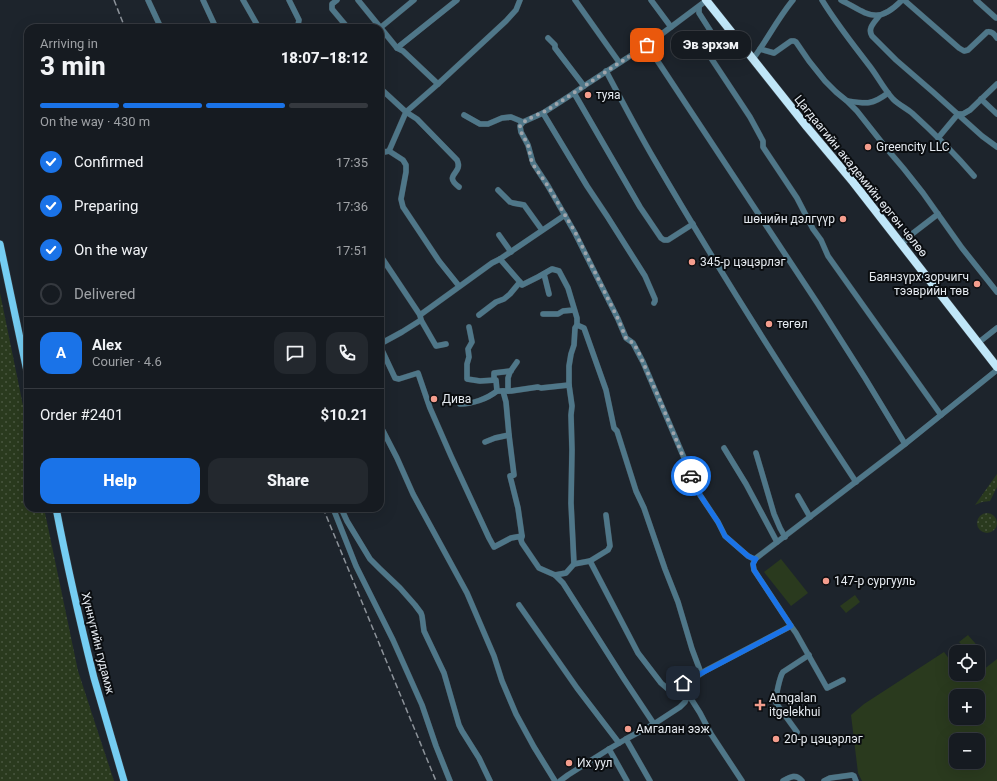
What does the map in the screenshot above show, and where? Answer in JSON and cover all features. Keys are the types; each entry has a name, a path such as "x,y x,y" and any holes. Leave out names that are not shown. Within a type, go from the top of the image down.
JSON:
{"highway":[{"name":"Цагдаагийн академийн өргөн чөлөө","path":"707,0 752,59 902,244 997,368"}],"main road":[{"path":"0,244 24,357"},
{"name":"Хүннүгийн гудамж","path":"57,512 64,552 94,678 124,781"}],"street":[{"path":"148,0 159,24"},
{"path":"203,0 214,24"},
{"path":"243,0 257,24"},
{"path":"289,0 299,20 298,24"},
{"path":"336,0 332,4 332,9 345,24"},
{"path":"358,0 377,24"},
{"path":"384,25 414,0"},
{"path":"397,48 457,0"},
{"path":"389,151 406,112 506,21 516,10 520,0"},
{"path":"575,0 619,62"},
{"path":"651,0 672,27"},
{"path":"707,0 647,45 543,113 523,122 520,126 521,132 528,145 532,163 565,215 584,250 626,338 633,343 643,362 700,495 718,522 725,536 748,556 756,559"},
{"path":"752,59 793,0"},
{"path":"822,0 888,93 896,102 910,112 954,153 974,176"},
{"path":"841,0 867,13 879,16"},
{"path":"997,38 990,31 987,32 968,50 964,51 903,0 889,11 879,16 870,29 872,36 896,60 982,136 997,147"},
{"path":"976,0 996,18"},
{"path":"699,7 699,13 715,38 708,46 707,52 750,117 763,141 763,147 797,198 813,229 821,240 828,256 942,415"},
{"path":"384,33 397,48 438,84"},
{"path":"548,38 555,45 584,86"},
{"path":"760,49 774,53 792,41 795,41 825,81 857,111 913,180 965,252 997,292"},
{"path":"647,45 818,304 905,444"},
{"path":"606,72 653,158 777,362 856,482"},
{"path":"938,138 958,114 963,114 970,110 997,84"},
{"path":"384,92 406,112 417,119 457,160 459,163 452,180 453,183 459,188"},
{"path":"574,93 640,207 661,238 668,240 693,224"},
{"path":"847,101 872,103 888,93"},
{"path":"981,99 997,114"},
{"path":"543,113 587,186 608,216 645,276 655,299 654,303"},
{"path":"464,115 480,124 488,124 502,118 511,117 523,122"},
{"path":"384,152 389,151 403,160 406,165 401,199 403,207 439,261 459,286"},
{"path":"498,190 513,204 524,205 542,230"},
{"path":"902,244 912,234 938,214"},
{"path":"384,341 402,332 459,286 565,215"},
{"path":"499,235 511,252"},
{"path":"500,259 522,285 552,269 558,271 568,288 576,318 577,325 575,328 574,346 569,366 569,385 572,406 571,503 574,564"},
{"path":"384,261 420,317 436,346 446,344"},
{"path":"544,274 549,294"},
{"path":"479,315 496,302 510,294 520,282"},
{"path":"543,314 558,314 564,311 574,310"},
{"path":"577,325 584,328 606,390 614,428 617,432 636,491 644,508 678,602 692,649 702,673"},
{"path":"469,327 472,342 468,349 469,357 467,364 467,379 480,381 496,380 503,391 506,402 508,435 514,474 510,476 518,508 522,543 539,568 555,575 563,583 624,680 654,724"},
{"path":"978,343 997,328"},
{"path":"384,352 395,378 399,379 418,373 431,410 451,456 494,547 511,538 522,536"},
{"path":"503,391 510,371 517,362"},
{"path":"843,680 827,688 809,655 754,570 753,564 756,559 777,542 942,415 997,368"},
{"path":"494,380 494,373 510,371"},
{"path":"460,404 467,404 503,391 569,385"},
{"path":"384,433 413,494 467,593 494,656 502,681 516,714 555,781"},
{"path":"486,442 508,435"},
{"path":"724,448 746,484 777,542"},
{"path":"756,453 774,514 785,537"},
{"path":"798,496 810,517"},
{"path":"335,512 356,566 394,640 422,705 450,781"},
{"path":"343,512 370,559 400,588 421,613 424,631 444,673 459,725 479,758 490,781"},
{"path":"555,575 566,573 574,564 590,561 608,550 610,546 606,515"},
{"path":"590,561 638,653 661,683 670,690 791,626"},
{"path":"519,605 577,688 619,743"},
{"path":"797,732 775,700 780,682 780,676 783,672 809,655"},
{"path":"560,781 609,749 654,724 680,707 685,702 696,677"},
{"path":"688,694 711,734 742,781"},
{"path":"626,739 650,781"},
{"path":"609,749 627,781"},
{"path":"824,781 830,778 852,775 856,781"},
{"path":"783,781 795,776 802,781"}],"green space":[{"path":"0,293 24,410 24,512 45,512 78,671 114,781 0,781"},
{"path":"997,474 997,487 990,501 975,505"},
{"path":"987,513 994,516 997,523 994,530 987,533 980,530 977,523 980,516"},
{"path":"781,559 808,593 791,606 764,572"},
{"path":"855,595 860,602 846,613 840,606"},
{"path":"968,635 977,645 962,645 959,642"},
{"path":"944,652 949,659 949,681 985,681 985,668 997,659 997,781 862,781 858,773 851,715 864,704"}],"railway":[{"path":"114,0 123,24"},
{"path":"325,512 436,781"}],"way so far":[{"path":"647,45 564,100 543,113 523,122 520,126 521,132 532,157 532,163 548,186 575,232 626,338 633,343 637,349 691,476"}],"place":[{"name":"Эв эрхэм","path":"647,45"},
{"name":"туяа","path":"588,95"},
{"name":"Greencity LLC","path":"868,147"},
{"name":"шөнийн дэлгүүр","path":"843,219"},
{"name":"345-р цэцэрлэг","path":"692,262"},
{"name":"Баянзүрх зорчигч тээврийн төв","path":"977,284"},
{"name":"төгөл","path":"769,324"},
{"name":"Дива","path":"434,399"},
{"name":"147-р сургууль","path":"826,581"},
{"name":"Amgalan itgelekhui","path":"760,705"},
{"name":"Амгалан ээж","path":"628,729"},
{"name":"20-р цэцэрлэг","path":"776,739"},
{"name":"Их уул","path":"569,763"}],"route":[{"path":"683,683 791,626 754,570 753,564 756,559 748,556 725,536 718,522 700,495 691,476"}]}
